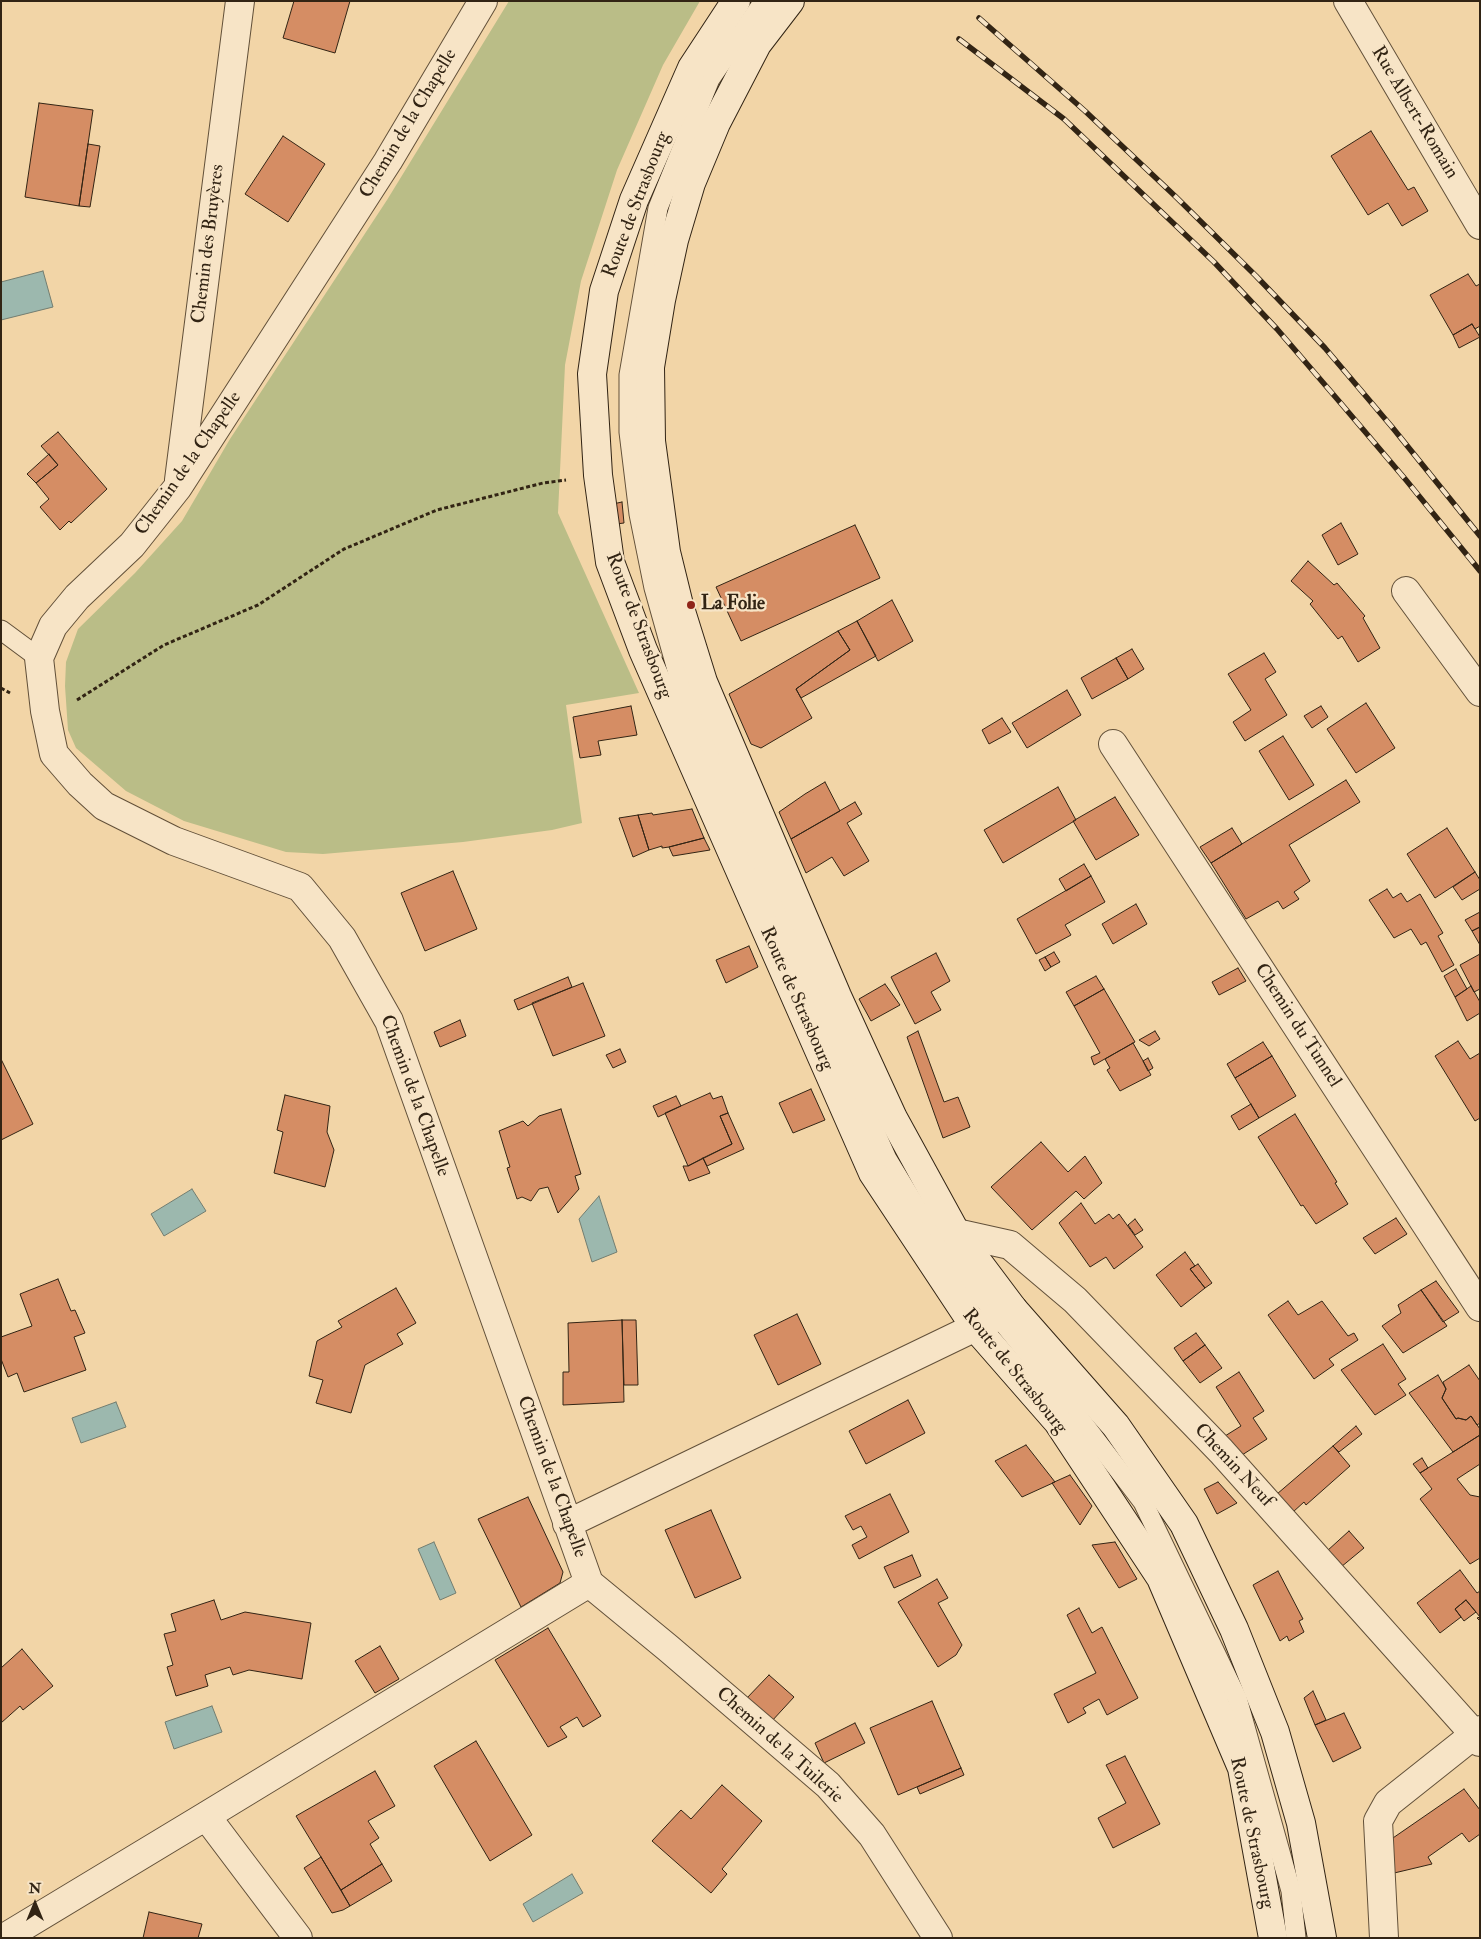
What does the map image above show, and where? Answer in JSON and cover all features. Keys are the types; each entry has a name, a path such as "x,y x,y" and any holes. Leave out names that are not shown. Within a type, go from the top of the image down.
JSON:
{"street":[{"name":"Chemin des Bruyères","path":"178,487 240,1"},
{"name":"Chemin de la Chapelle","path":"4,1938 589,1583 389,1021 342,938 300,886 174,841 104,806 54,754 45,711 39,658 53,626 77,597 132,545 178,487 388,161 483,1"},
{"name":"Route de Strasbourg","path":"736,1 692,68 634,200 604,291 592,374 598,475 610,562 643,650 873,1173 995,1318 1116,1426 1184,1524 1234,1629 1275,1732 1301,1823 1322,1938"},
{"name":"Route de Strasbourg","path":"790,1 757,44 716,123 691,183 674,240 652,352 650,376 651,440 666,552 679,605 703,682 737,765 837,996 889,1110 956,1233 995,1318 1058,1422 1161,1578 1242,1768 1273,1938"},
{"name":"Rue Albert-Romain","path":"1348,1 1480,226"},
{"path":"1451,176 1480,184"},
{"path":"1406,591 1480,692"},
{"name":"Chemin du Tunnel","path":"1114,744 1480,1307"},
{"name":"Chemin Neuf","path":"956,1233 1010,1245 1075,1300 1221,1451 1478,1735"},
{"path":"567,1524 995,1318"},
{"name":"Chemin de la Tuilerie","path":"589,1583 828,1785 872,1835 938,1938"},
{"path":"1384,1938 1378,1821 1388,1803 1478,1735"},
{"path":"206,1816 298,1938"}],"lane":[{"path":"764,1 710,79 658,208 629,375 629,432 638,514 654,588 682,688 763,878 887,1159 938,1243 995,1318 1057,1389 1143,1502 1229,1680 1237,1698 1291,1891 1296,1938"},
{"path":"1,630 39,658"}],"path":[{"path":"70,704 164,645 258,605 344,548 437,510 543,484 598,475"}],"green space":[{"path":"509,1 700,1 663,65 617,170 581,281 565,365 558,513 639,693 566,705 582,823 552,830 463,842 323,854 286,852 184,821 126,791 76,748 68,730 65,686 66,662 78,629 135,573 182,521 230,439 387,200"}],"water":[{"path":"43,271 53,307 1,320 1,282"},
{"path":"192,1189 206,1211 164,1236 151,1214"},
{"path":"599,1196 617,1252 592,1262 579,1219"},
{"path":"116,1402 126,1427 81,1443 72,1418"},
{"path":"434,1542 456,1593 440,1600 418,1549"},
{"path":"212,1706 222,1732 174,1749 165,1722"},
{"path":"572,1874 583,1893 533,1922 523,1904"}],"building":[{"path":"294,1 350,1 335,53 283,38"},
{"path":"39,103 93,110 79,206 25,197"},
{"path":"1371,131 1408,190 1414,187 1428,211 1402,226 1388,203 1368,215 1331,156"},
{"path":"283,136 325,164 288,222 245,194"},
{"path":"88,144 100,146 90,207 79,206"},
{"path":"1468,274 1476,286 1480,284 1480,326 1475,329 1472,324 1453,335 1430,295"},
{"path":"1472,324 1480,337 1459,348 1453,335"},
{"path":"58,432 107,489 71,523 69,521 60,530 40,507 49,499 36,483 58,465 41,446"},
{"path":"49,454 58,465 36,483 27,474"},
{"path":"622,502 624,523 616,524 613,504"},
{"path":"1341,523 1358,554 1338,565 1322,535"},
{"path":"855,525 880,578 741,641 716,587"},
{"path":"1308,561 1334,585 1337,583 1365,616 1363,618 1380,648 1358,662 1342,636 1338,639 1310,604 1313,601 1291,581"},
{"path":"892,600 913,641 878,661 857,621"},
{"path":"857,621 876,656 801,698 796,689 850,650 838,631"},
{"path":"838,631 850,650 796,689 812,718 761,748 751,744 729,694"},
{"path":"1132,649 1144,669 1128,679 1116,658"},
{"path":"1264,653 1276,672 1265,679 1287,715 1245,741 1233,722 1251,710 1228,674"},
{"path":"1116,658 1128,679 1092,699 1081,678"},
{"path":"1067,690 1081,715 1027,748 1012,723"},
{"path":"1366,703 1395,748 1356,773 1327,729"},
{"path":"631,706 637,735 598,741 601,755 580,758 573,717"},
{"path":"1321,706 1328,717 1312,728 1304,716"},
{"path":"1002,718 1011,732 989,744 982,730"},
{"path":"1283,736 1314,785 1289,800 1259,751"},
{"path":"1346,780 1360,802 1289,845 1310,881 1294,892 1299,899 1283,909 1278,901 1246,919 1211,863"},
{"path":"825,782 840,811 791,839 779,812"},
{"path":"1058,787 1076,820 1003,863 984,830"},
{"path":"1115,797 1139,835 1096,860 1073,821"},
{"path":"855,802 862,814 847,823 869,861 844,876 832,857 806,873 791,839"},
{"path":"692,809 704,838 649,850 638,815 652,813 653,815"},
{"path":"638,815 649,850 633,857 619,818"},
{"path":"1232,828 1242,844 1211,863 1200,847"},
{"path":"1447,828 1475,872 1435,898 1407,854"},
{"path":"704,838 710,850 673,856 669,847"},
{"path":"1084,864 1091,876 1066,891 1059,879"},
{"path":"453,871 477,929 425,951 401,893"},
{"path":"1475,872 1480,880 1480,889 1462,900 1453,887"},
{"path":"1091,876 1105,902 1065,925 1071,935 1036,954 1017,919"},
{"path":"1387,889 1393,898 1401,893 1407,902 1420,894 1443,933 1438,936 1454,965 1442,972 1426,942 1421,945 1411,929 1394,938 1369,900"},
{"path":"1136,904 1147,924 1113,944 1102,924"},
{"path":"1480,912 1480,927 1472,931 1465,920"},
{"path":"1480,927 1480,945 1472,931"},
{"path":"749,946 758,967 726,983 716,960"},
{"path":"1054,952 1060,962 1051,967 1045,957"},
{"path":"936,953 950,981 931,992 941,1010 915,1024 891,977"},
{"path":"1480,954 1480,989 1474,992 1460,965"},
{"path":"1045,957 1051,967 1045,971 1039,960"},
{"path":"1238,968 1246,981 1219,995 1212,982"},
{"path":"1456,969 1467,989 1455,997 1444,976"},
{"path":"1096,976 1104,989 1074,1006 1066,992"},
{"path":"568,977 572,987 518,1010 514,1000"},
{"path":"583,983 605,1036 553,1056 532,1003"},
{"path":"885,984 900,1005 871,1021 859,999"},
{"path":"1471,986 1480,1002 1480,1013 1467,1021 1455,997"},
{"path":"1104,989 1135,1042 1094,1065 1091,1057 1100,1053 1074,1006"},
{"path":"460,1020 466,1036 440,1047 434,1032"},
{"path":"918,1031 944,1102 958,1097 970,1127 943,1138 907,1037"},
{"path":"1155,1031 1160,1039 1149,1046 1139,1040"},
{"path":"1458,1041 1470,1059 1480,1053 1480,1118 1475,1121 1435,1056"},
{"path":"1263,1042 1272,1056 1235,1078 1227,1064"},
{"path":"1133,1043 1151,1075 1120,1091 1107,1070 1110,1068 1105,1059"},
{"path":"620,1049 626,1062 613,1068 606,1055"},
{"path":"1272,1056 1296,1096 1259,1118 1235,1078"},
{"path":"1148,1058 1153,1068 1148,1071 1143,1061"},
{"path":"1,1059 33,1124 1,1140"},
{"path":"811,1089 825,1120 793,1133 779,1103"},
{"path":"710,1093 713,1099 722,1096 728,1113 720,1116 732,1144 688,1166 665,1113"},
{"path":"285,1095 330,1106 327,1132 334,1150 325,1187 274,1173 283,1132 277,1130"},
{"path":"676,1096 681,1106 658,1117 653,1106"},
{"path":"1251,1104 1259,1118 1239,1130 1231,1116"},
{"path":"561,1109 581,1174 575,1176 579,1189 558,1213 548,1187 539,1189 531,1201 522,1197 517,1199 507,1168 510,1167 499,1131 523,1121 528,1126 539,1116"},
{"path":"728,1113 744,1149 707,1166 703,1158 732,1144 720,1116"},
{"path":"1295,1114 1337,1182 1335,1183 1348,1204 1316,1224 1303,1205 1301,1206 1258,1137"},
{"path":"1041,1142 1068,1172 1085,1156 1102,1183 1084,1199 1076,1191 1032,1230 991,1187"},
{"path":"703,1158 710,1173 689,1181 683,1166 688,1166"},
{"path":"1081,1203 1095,1224 1109,1214 1113,1219 1119,1214 1143,1247 1114,1269 1106,1257 1090,1267 1059,1223"},
{"path":"1396,1218 1407,1234 1375,1254 1363,1238"},
{"path":"1135,1219 1143,1230 1135,1235 1128,1225"},
{"path":"1185,1252 1195,1266 1190,1269 1205,1288 1181,1307 1156,1275"},
{"path":"1198,1264 1212,1283 1205,1288 1190,1269"},
{"path":"58,1279 71,1311 75,1310 85,1333 74,1337 86,1370 24,1392 17,1373 8,1377 1,1359 1,1337 32,1326 20,1294"},
{"path":"1436,1281 1459,1312 1443,1322 1421,1290"},
{"path":"396,1288 416,1323 397,1334 403,1344 365,1365 351,1413 316,1403 323,1380 309,1376 317,1341 342,1327 338,1321"},
{"path":"1421,1290 1447,1326 1403,1353 1382,1326 1401,1313 1398,1305"},
{"path":"1288,1301 1298,1315 1322,1301 1348,1336 1354,1333 1358,1340 1329,1359 1334,1365 1314,1379 1268,1315"},
{"path":"797,1314 821,1364 778,1385 754,1335"},
{"path":"622,1320 624,1402 563,1405 563,1372 569,1372 568,1323"},
{"path":"622,1320 636,1320 638,1385 624,1385"},
{"path":"1196,1333 1205,1345 1183,1361 1174,1348"},
{"path":"1383,1344 1406,1379 1398,1384 1406,1395 1375,1415 1341,1370"},
{"path":"1205,1345 1222,1368 1200,1383 1183,1361"},
{"path":"1469,1365 1480,1381 1480,1423 1477,1425 1471,1416 1466,1420 1456,1419 1442,1398 1446,1389 1443,1382"},
{"path":"1239,1372 1264,1411 1253,1418 1267,1439 1242,1455 1225,1436 1241,1426 1216,1387"},
{"path":"1438,1375 1446,1389 1442,1398 1456,1419 1466,1420 1471,1416 1480,1429 1480,1435 1453,1452 1409,1393"},
{"path":"908,1400 925,1433 866,1464 849,1431"},
{"path":"1356,1426 1362,1434 1339,1452 1333,1446"},
{"path":"1480,1435 1480,1464 1457,1479 1470,1495 1480,1497 1480,1558 1470,1564 1420,1499 1432,1489 1420,1473"},
{"path":"1026,1445 1055,1482 1022,1497 995,1461"},
{"path":"1333,1446 1350,1466 1306,1505 1304,1502 1293,1512 1277,1494"},
{"path":"1422,1458 1428,1468 1420,1473 1413,1464"},
{"path":"1070,1475 1092,1506 1080,1525 1052,1483"},
{"path":"1218,1482 1237,1503 1217,1514 1204,1489"},
{"path":"890,1494 909,1532 859,1559 852,1545 867,1537 861,1526 853,1530 845,1516"},
{"path":"528,1497 563,1572 560,1583 521,1607 478,1519"},
{"path":"711,1510 741,1578 695,1598 665,1530"},
{"path":"1349,1531 1364,1548 1341,1567 1327,1551"},
{"path":"1115,1542 1137,1579 1119,1588 1092,1545"},
{"path":"912,1555 921,1576 894,1588 884,1567"},
{"path":"1460,1570 1477,1593 1480,1591 1480,1617 1466,1600 1455,1609 1461,1617 1440,1633 1417,1603"},
{"path":"1278,1571 1303,1619 1299,1621 1304,1632 1289,1641 1287,1636 1280,1641 1253,1585"},
{"path":"937,1579 948,1598 938,1603 962,1645 956,1655 938,1667 898,1602"},
{"path":"214,1600 221,1620 245,1612 311,1623 302,1679 249,1670 233,1675 230,1667 205,1675 208,1686 176,1696 167,1667 173,1665 164,1634 176,1631 171,1614"},
{"path":"1466,1600 1476,1612 1464,1621 1455,1609"},
{"path":"1079,1608 1092,1633 1102,1627 1138,1698 1107,1715 1099,1699 1083,1708 1086,1713 1068,1723 1054,1694 1096,1673 1067,1615"},
{"path":"548,1628 601,1716 583,1727 577,1717 560,1727 567,1737 548,1747 495,1660"},
{"path":"380,1646 399,1679 375,1693 355,1661"},
{"path":"22,1649 53,1686 23,1710 20,1706 1,1723 1,1668"},
{"path":"769,1675 794,1697 771,1722 745,1700"},
{"path":"1313,1691 1326,1720 1315,1725 1304,1698"},
{"path":"932,1701 961,1768 898,1795 870,1728"},
{"path":"1344,1713 1361,1748 1333,1762 1315,1725"},
{"path":"855,1723 865,1743 824,1763 815,1743"},
{"path":"476,1741 532,1835 490,1861 434,1766"},
{"path":"1125,1756 1160,1824 1113,1848 1098,1818 1126,1803 1106,1765"},
{"path":"961,1768 964,1775 920,1794 917,1787"},
{"path":"375,1771 395,1806 368,1821 379,1838 370,1844 382,1864 341,1890 296,1816"},
{"path":"722,1785 762,1821 722,1869 727,1874 711,1893 652,1841 681,1810 691,1819"},
{"path":"1464,1789 1480,1810 1480,1834 1469,1842 1462,1833 1428,1857 1432,1864 1390,1874 1390,1840"},
{"path":"321,1857 350,1906 343,1910 332,1913 304,1868"},
{"path":"382,1864 392,1881 350,1906 341,1890"},
{"path":"149,1912 202,1924 198,1938 143,1938"}],"railway":[{"path":"979,18 1085,111 1256,276 1325,348 1480,536"},
{"path":"959,39 1064,119 1214,262 1277,329 1406,480 1480,571"}],"place":[{"name":"La Folie","path":"691,605"}]}
